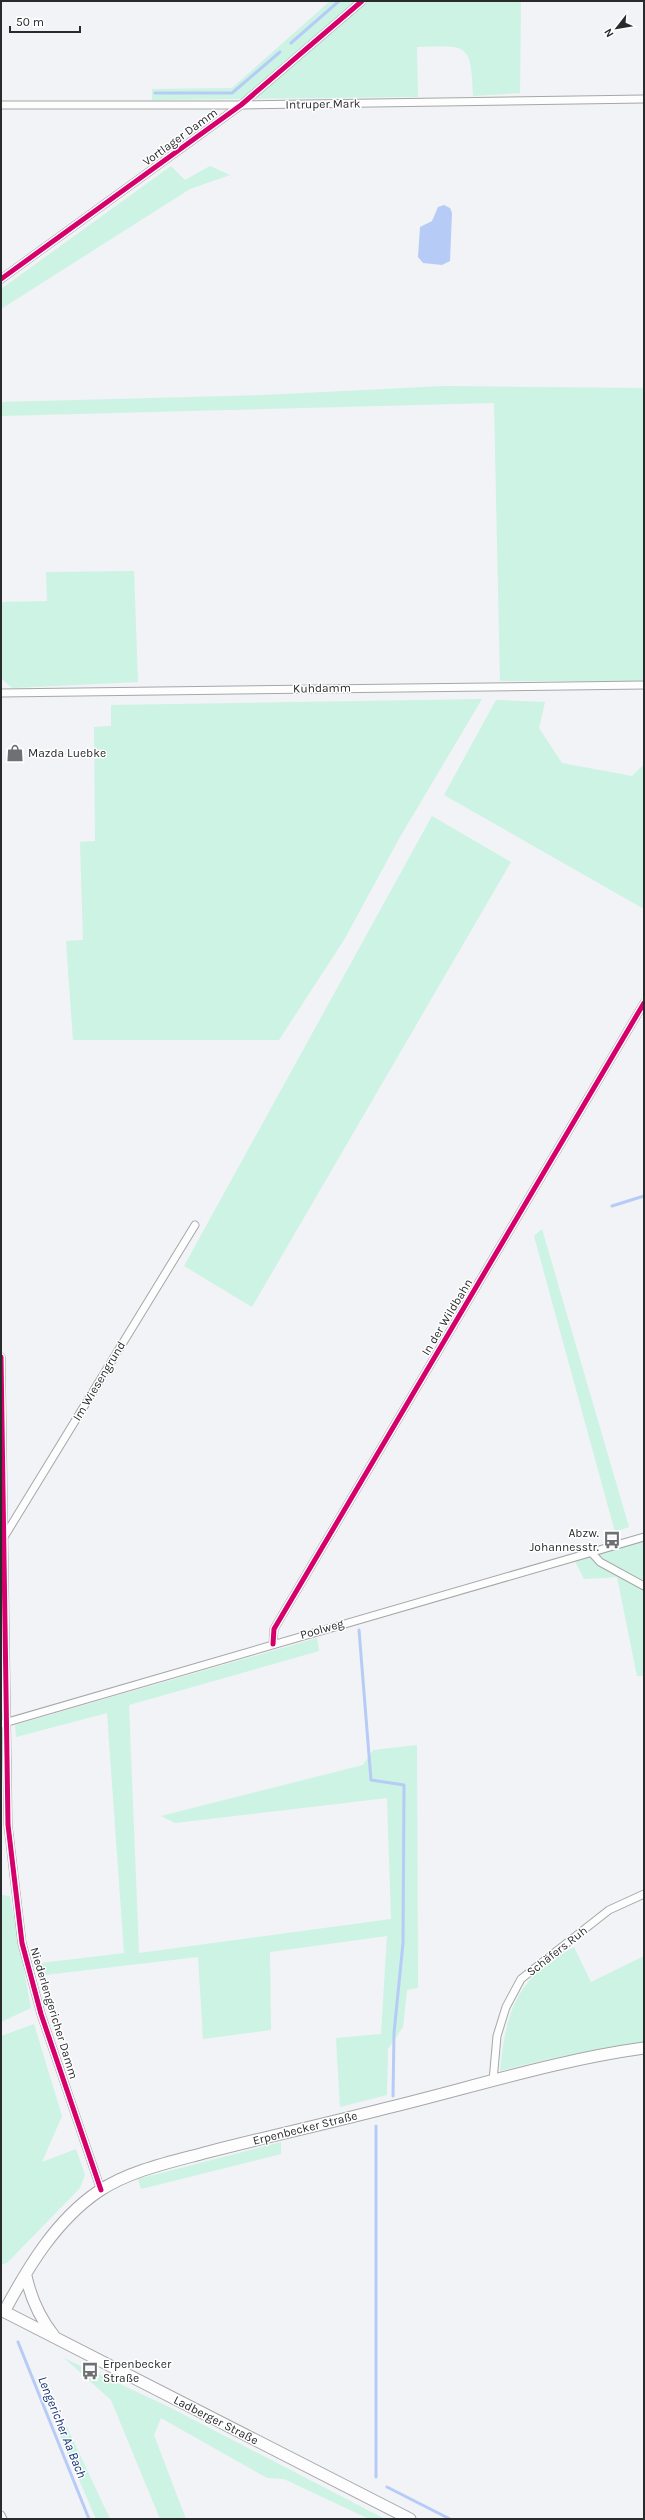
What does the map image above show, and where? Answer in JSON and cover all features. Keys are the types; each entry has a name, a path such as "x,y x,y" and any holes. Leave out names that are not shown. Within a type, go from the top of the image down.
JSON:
{"main road":[{"name":"Erpenbecker Straße","path":"2,2314 52,2235 66,2218 101,2190 139,2172 174,2161 554,2065 644,2048"},
{"path":"26,2276 31,2297 38,2313 58,2340"},
{"name":"Ladberger Straße","path":"2,2314 58,2340 410,2519"}],"street":[{"name":"Vortlager Damm","path":"1,278 241,105 362,1"},
{"name":"Intruper Mark","path":"1,105 241,105 644,99"},
{"name":"Kuhdamm","path":"1,693 644,685"},
{"name":"In der Wildbahn","path":"273,1644 274,1629 644,1003"},
{"name":"Im Wiesengrund","path":"4,1538 195,1225"},
{"name":"Niederlengericher Damm","path":"1,1357 4,1538 3,1723 8,1825 22,1943 41,2014 101,2190"},
{"name":"Poolweg","path":"3,1723 644,1537"},
{"path":"591,1552 600,1562 644,1586"},
{"name":"Schäfers Ruh","path":"493,2081 497,2036 506,2007 521,1979 609,1910 644,1894"},
{"path":"1,2515 3,2519"}],"green space":[{"path":"330,1 521,1 520,93 473,96 471,66 464,51 447,46 434,46 417,47 418,97 152,100 152,89 232,88"},
{"path":"171,166 185,180 210,166 230,175 190,189 1,309 1,289"},
{"path":"444,386 644,388 644,681 500,681 494,403 1,416 1,402 264,395"},
{"path":"134,571 138,682 12,688 1,678 1,602 47,601 46,572"},
{"path":"482,699 400,837 344,940 279,1040 73,1040 66,941 83,940 80,842 95,841 94,727 111,726 111,705"},
{"path":"496,700 545,702 539,728 562,763 632,776 644,764 644,909 444,795"},
{"path":"432,816 511,862 252,1307 184,1266"},
{"path":"542,1229 629,1527 615,1532 534,1236"},
{"path":"644,1542 644,1676 637,1676 617,1577 584,1579 575,1561"},
{"path":"317,1638 319,1651 129,1705 139,1953 391,1919 387,1798 175,1823 161,1816 363,1765 373,1750 417,1745 418,1988 407,1990 403,2027 388,2049 387,2095 340,2107 336,2038 381,2034 387,1936 270,1952 271,2030 203,2039 198,1957 45,1975 41,1963 124,1953 107,1713 16,1737 15,1725"},
{"path":"1,1895 10,1896 31,2008 1,2022"},
{"path":"574,1947 591,1982 644,1956 644,2042 553,2058 500,2071 506,2030 518,1997 527,1983 539,1970 555,1958"},
{"path":"34,2024 62,2116 42,2162 76,2149 85,2175 80,2188 7,2263 1,2265 1,2036"},
{"path":"281,2142 281,2154 141,2189 138,2179"},
{"path":"64,2358 169,2407 383,2518 369,2519 284,2479 267,2478 161,2418 154,2435 186,2519 160,2519 111,2400"},
{"path":"67,2427 110,2519 96,2519 57,2429"}],"water":[{"path":"444,205 450,208 452,213 450,261 442,265 423,263 418,257 420,227 432,221 438,207"}],"waterway":[{"path":"291,43 339,1"},
{"path":"155,93 232,93 280,52"},
{"path":"612,1206 644,1196"},
{"path":"359,1630 371,1780 404,1785 403,1943 394,2033 393,2096"},
{"path":"376,2126 376,2477"},
{"name":"Lengericher Aa Bach","path":"18,2342 89,2519"},
{"path":"387,2487 450,2519"}],"cycle path":[{"path":"1,279 241,105 362,1"},
{"path":"273,1644 274,1629 644,1003"},
{"path":"1,1357 8,1825 22,1943 41,2014 101,2190"}],"place":[{"name":"Mazda Luebke","path":"15,753"},
{"name":"Abzw. Johannesstr.","path":"612,1540"},
{"name":"Erpenbecker Straße","path":"90,2371"}]}
